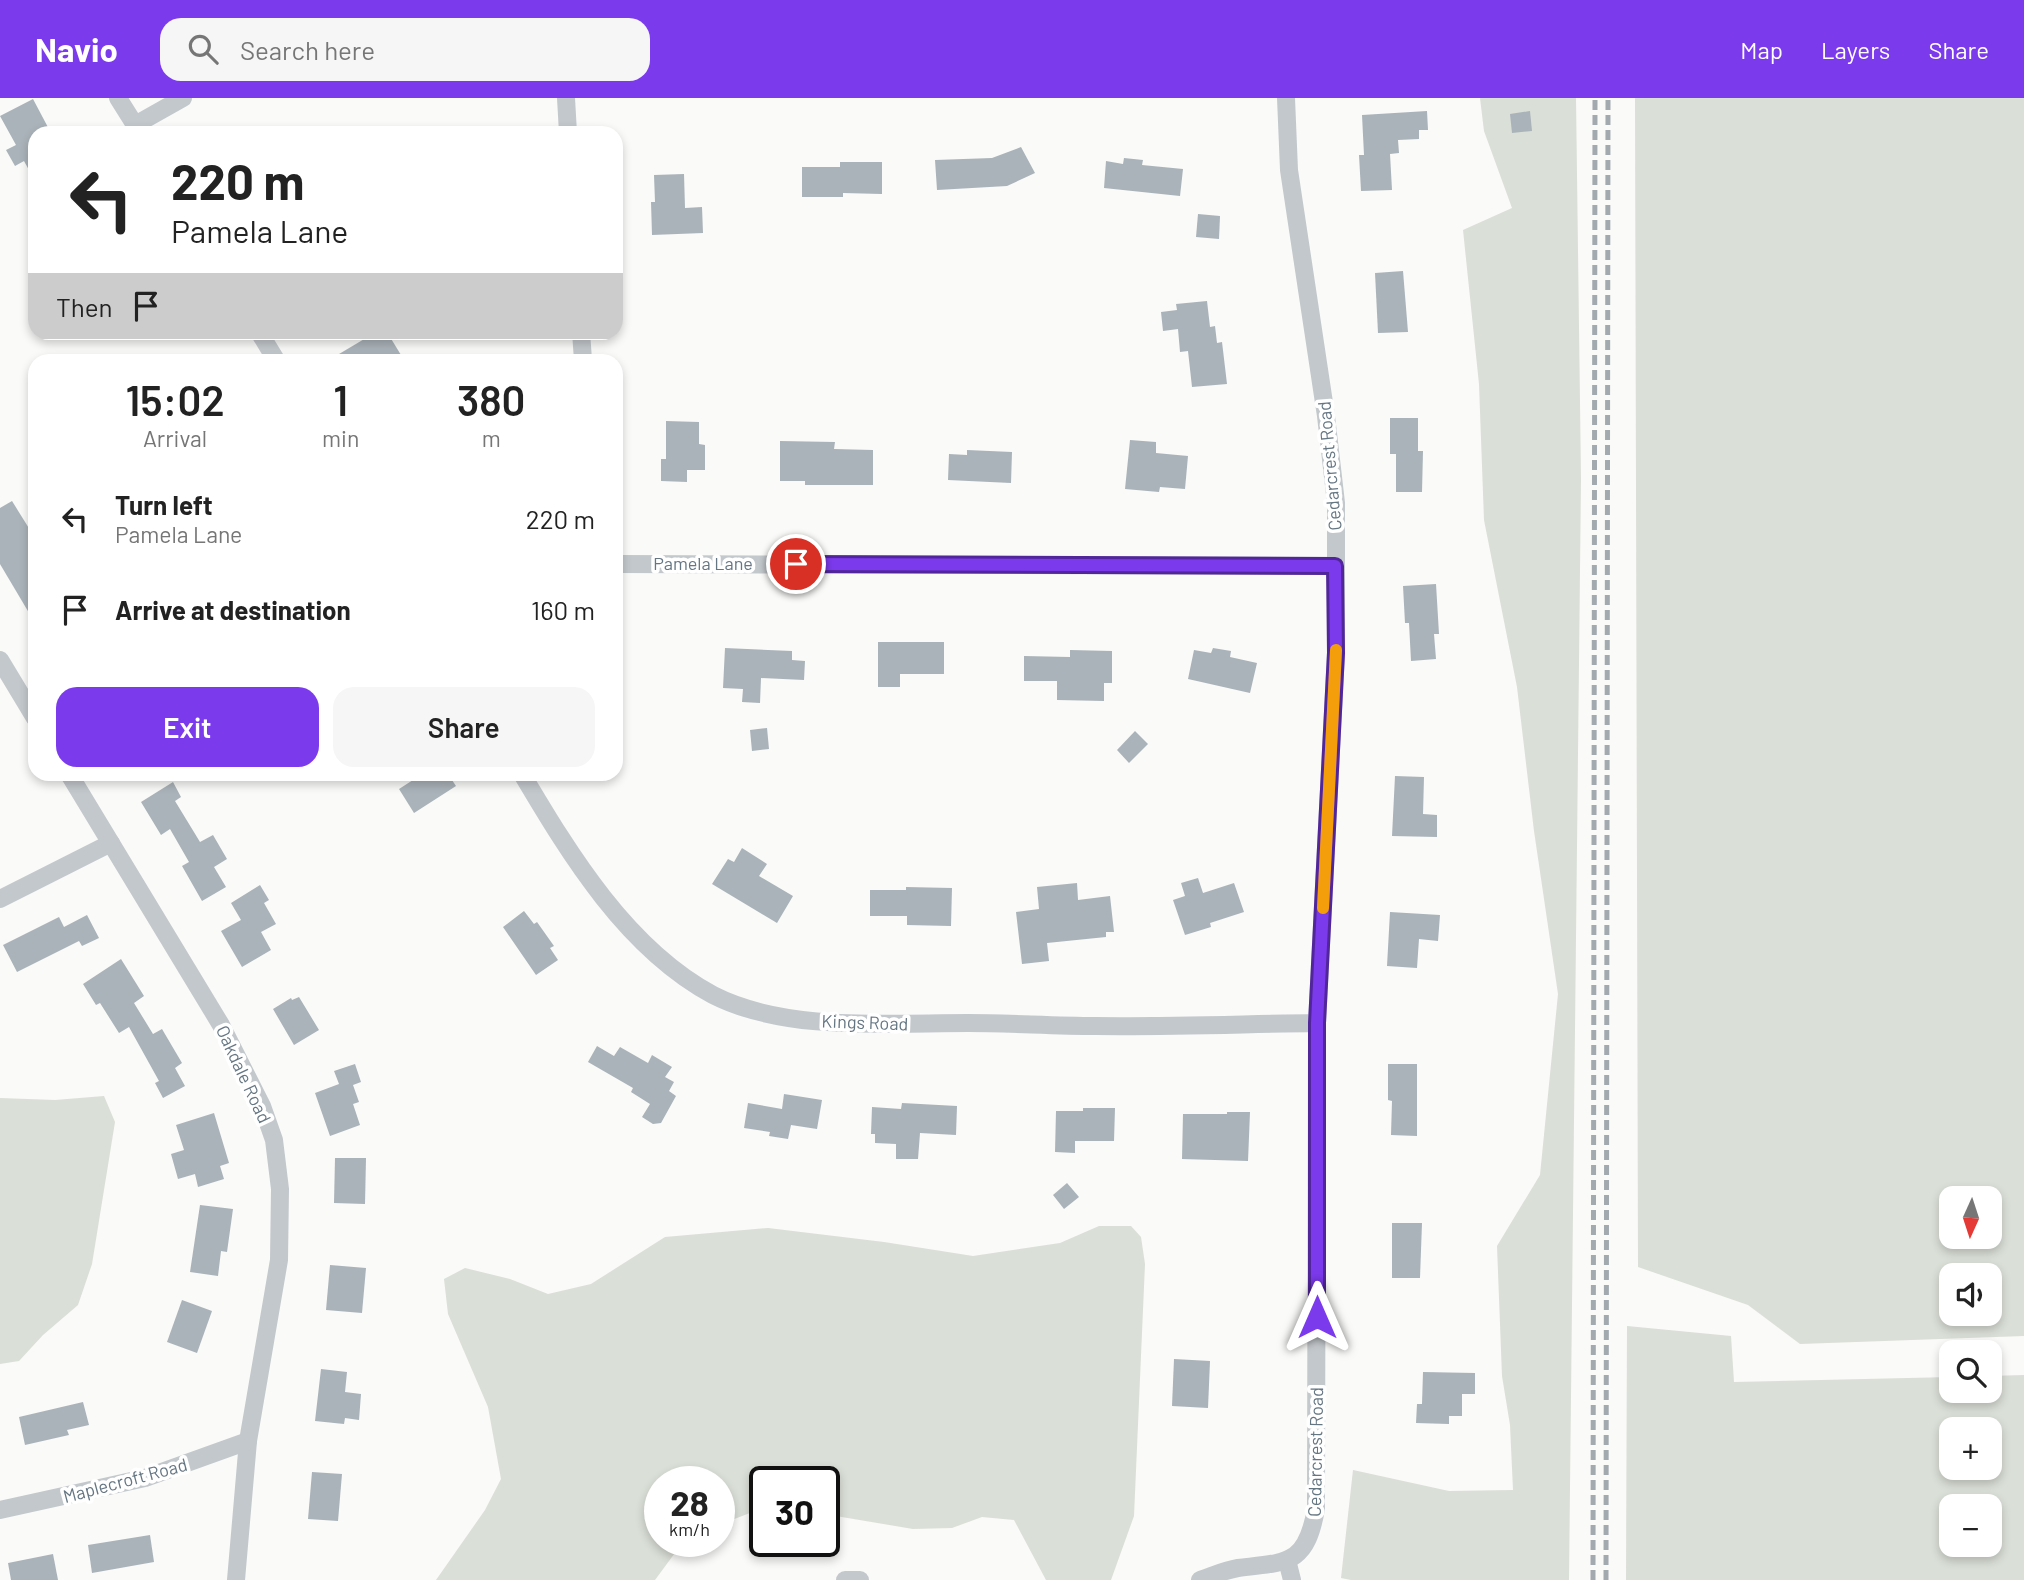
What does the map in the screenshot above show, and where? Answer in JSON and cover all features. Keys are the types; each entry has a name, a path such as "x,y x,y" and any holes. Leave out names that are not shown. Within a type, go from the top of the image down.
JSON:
{"street":[{"path":"118,98 135,126"},
{"path":"141,126 183,98"},
{"path":"566,98 568,126"},
{"name":"Cedarcrest Road","path":"1286,98 1289,170 1326,416 1336,503 1336,653 1317,1023 1316,1509 1311,1535 1301,1551 1287,1560"},
{"name":"Pamela Lane","path":"623,564 1335,566"},
{"path":"0,660 28,706"},
{"name":"Oakdale Road","path":"73,781 221,1025 262,1106 274,1140 280,1189 279,1261 248,1441 236,1580"},
{"name":"Kings Road","path":"526,781 555,829 615,911 649,950 714,995 754,1012 849,1024 1097,1026 1317,1023"},
{"path":"0,899 111,843"},
{"name":"Maplecroft Road","path":"0,1510 145,1478 248,1441"},
{"path":"1200,1580 1235,1568 1271,1566 1287,1560 1293,1580"},
{"path":"845,1580 860,1580"}],"shaded area":[{"path":"1480,98 1576,98 1581,479 1569,1580 1351,1580 1341,1578 1353,1470 1449,1491 1513,1490 1510,1425 1502,1376 1497,1246 1540,1175 1558,994 1534,831 1517,687 1484,520 1479,384 1463,230 1512,208 1484,131"},
{"path":"1635,98 2024,98 2024,1336 1800,1344 1748,1305 1638,1267"},
{"path":"104,1096 115,1122 92,1264 78,1305 43,1335 19,1361 0,1364 0,1098 55,1100"},
{"path":"1099,1226 1131,1226 1141,1237 1145,1264 1134,1516 1111,1580 1046,1580 1014,1520 982,1517 952,1528 913,1529 840,1517 840,1466 749,1466 749,1513 735,1519 735,1466 644,1466 644,1557 672,1557 655,1580 436,1580 485,1510 501,1479 488,1407 448,1314 444,1279 465,1268 510,1279 548,1294 591,1284 665,1237 768,1228 973,1256 1060,1243"},
{"path":"1627,1326 1731,1336 1734,1382 1939,1377 1939,1403 2002,1403 2002,1376 2024,1375 2024,1580 1626,1580"}],"building":[{"path":"33,99 47,126 28,126 28,168 24,161 15,166 6,150 16,145 0,116"},
{"path":"1427,111 1428,130 1419,130 1419,139 1398,140 1399,153 1390,154 1392,190 1361,191 1359,155 1364,155 1362,115"},
{"path":"1530,111 1532,131 1512,133 1510,114"},
{"path":"1021,147 1035,173 1007,186 937,190 935,160 992,158"},
{"path":"1124,158 1143,160 1142,165 1183,169 1180,196 1104,188 1106,161 1123,164"},
{"path":"840,162 882,162 882,194 843,193 843,197 802,197 802,167 840,167"},
{"path":"684,174 685,208 702,207 703,233 652,235 654,175"},
{"path":"1198,214 1220,216 1219,239 1196,237"},
{"path":"1403,271 1408,332 1378,333 1375,273"},
{"path":"1207,301 1210,327 1215,326 1217,343 1222,342 1227,384 1192,387 1188,351 1180,352 1178,329 1163,331 1161,312 1177,310 1176,304"},
{"path":"363,340 392,340 400,354 339,354"},
{"path":"1390,418 1418,418 1418,451 1423,451 1422,492 1396,492 1396,454 1390,454"},
{"path":"666,421 699,422 699,444 705,445 705,470 687,470 687,482 661,481 661,459 666,459"},
{"path":"1130,440 1156,442 1156,453 1188,456 1185,489 1160,487 1159,492 1125,489"},
{"path":"780,441 835,442 834,449 873,450 873,485 805,485 805,481 780,481"},
{"path":"967,450 1012,452 1011,483 948,480 949,454 967,455"},
{"path":"12,501 28,527 28,611 0,564 0,508"},
{"path":"1436,584 1439,634 1434,634 1436,659 1411,661 1403,586"},
{"path":"878,642 944,642 944,674 900,674 900,687 878,687"},
{"path":"725,648 792,651 792,660 805,661 804,680 761,678 760,703 742,702 743,689 723,688"},
{"path":"1213,648 1231,651 1230,657 1257,663 1250,693 1188,679 1194,650 1211,653"},
{"path":"1070,650 1112,651 1112,683 1104,683 1104,701 1057,700 1057,681 1024,681 1024,656 1070,657"},
{"path":"767,728 769,749 752,751 750,730"},
{"path":"1135,731 1148,744 1129,763 1117,750"},
{"path":"1395,776 1424,777 1423,814 1437,815 1437,837 1392,836"},
{"path":"411,781 453,781 456,786 414,813 399,789"},
{"path":"173,782 181,797 175,801 200,842 213,835 227,859 214,867 226,887 202,901 182,866 189,862 170,829 161,835 141,802"},
{"path":"742,848 767,864 759,876 793,896 777,923 712,884 728,859 734,862"},
{"path":"1198,878 1203,893 1234,883 1244,912 1210,923 1211,927 1185,935 1173,900 1185,896 1181,883"},
{"path":"1077,883 1078,900 1110,896 1114,932 1106,932 1106,937 1047,943 1049,961 1022,964 1016,912 1039,909 1037,887"},
{"path":"260,885 269,900 264,903 276,924 261,932 271,950 242,967 221,931 241,920 231,903"},
{"path":"906,887 952,888 951,926 907,925 907,916 870,916 870,890 906,890"},
{"path":"524,911 534,924 537,922 554,946 550,948 558,960 536,975 503,927"},
{"path":"1390,912 1440,915 1438,941 1419,939 1417,968 1387,966"},
{"path":"87,915 99,938 82,946 79,941 17,972 3,945 59,917 64,927"},
{"path":"121,959 144,996 134,1003 153,1034 162,1029 182,1063 175,1068 185,1086 163,1098 155,1083 159,1081 129,1027 119,1033 100,1003 96,1005 83,984"},
{"path":"299,997 319,1030 294,1045 273,1009 291,998 292,1000"},
{"path":"597,1046 614,1056 620,1047 648,1063 652,1055 672,1067 665,1077 674,1082 669,1091 676,1096 661,1123 653,1124 642,1117 650,1104 631,1092 633,1088 588,1062"},
{"path":"355,1064 361,1082 353,1085 359,1102 353,1104 360,1125 330,1136 315,1093 339,1084 334,1071"},
{"path":"1388,1064 1417,1064 1417,1136 1391,1135 1392,1101 1388,1100"},
{"path":"784,1094 822,1100 817,1129 791,1125 788,1139 769,1136 770,1132 744,1128 748,1103 782,1109"},
{"path":"902,1103 957,1106 956,1135 920,1133 918,1159 896,1159 896,1144 875,1143 875,1134 871,1134 872,1107 901,1109"},
{"path":"1083,1108 1115,1108 1114,1141 1075,1141 1075,1153 1055,1152 1056,1111 1083,1111"},
{"path":"1250,1112 1248,1161 1182,1159 1183,1114"},
{"path":"214,1113 229,1163 220,1166 224,1179 198,1187 195,1174 178,1179 171,1154 184,1150 176,1125"},
{"path":"335,1158 366,1158 365,1204 334,1203"},
{"path":"1067,1183 1079,1197 1064,1209 1053,1195"},
{"path":"200,1205 233,1209 227,1252 221,1251 218,1276 190,1272"},
{"path":"1392,1223 1422,1223 1420,1278 1392,1278"},
{"path":"330,1265 366,1268 362,1313 326,1310"},
{"path":"182,1300 212,1311 197,1353 167,1342"},
{"path":"1174,1359 1210,1361 1208,1408 1172,1406"},
{"path":"321,1369 347,1372 345,1392 361,1394 359,1420 345,1418 344,1424 315,1421"},
{"path":"1423,1372 1475,1373 1475,1394 1462,1394 1462,1416 1449,1416 1449,1424 1416,1423 1417,1404 1422,1404"},
{"path":"83,1402 89,1425 67,1430 69,1435 25,1445 19,1417"},
{"path":"312,1472 342,1474 338,1521 308,1519"},
{"path":"150,1535 154,1562 92,1573 88,1545"},
{"path":"53,1554 58,1580 11,1580 8,1563"}],"railway":[{"path":"1593,1580 1595,98"},
{"path":"1606,1580 1608,98"}],"slow traffic":[{"path":"1323,908 1336,650"}],"route":[{"path":"796,564 1335,566 1336,653 1317,1023 1317,1317"}]}
